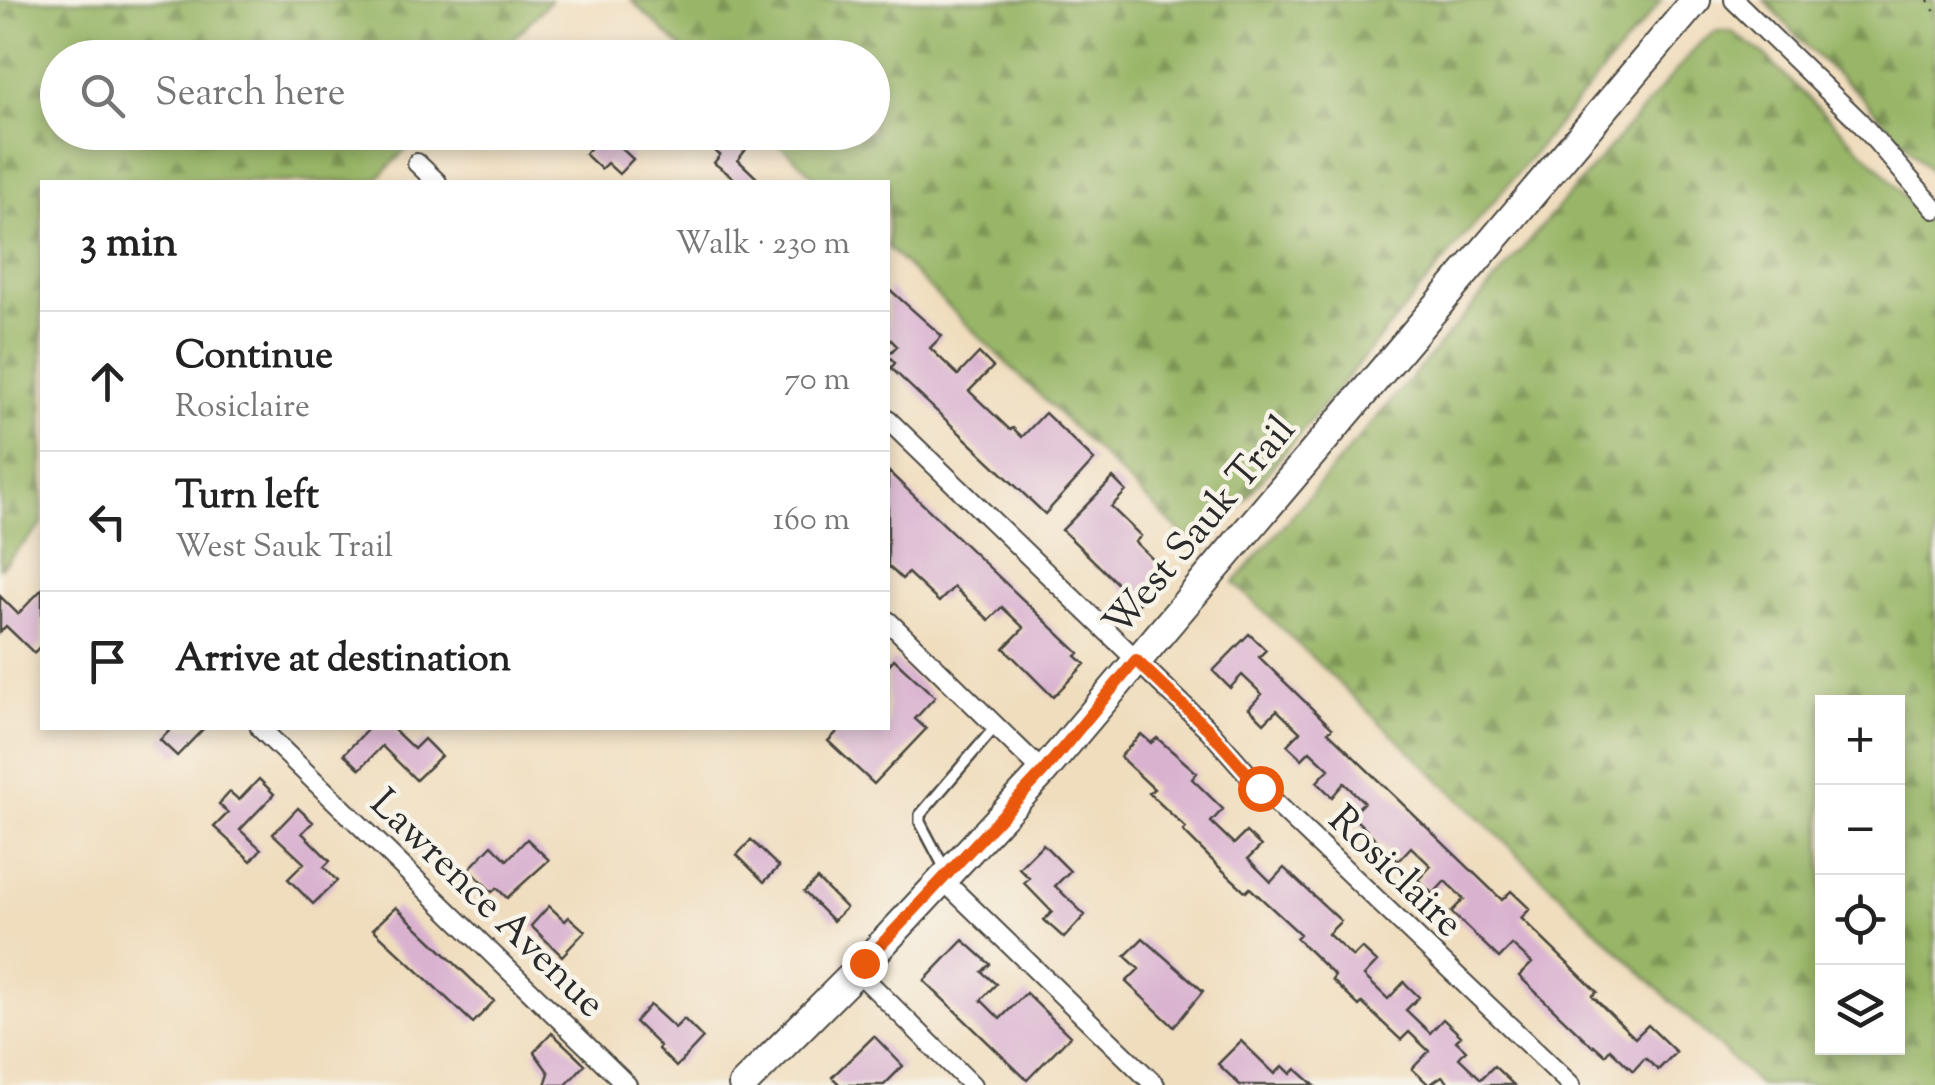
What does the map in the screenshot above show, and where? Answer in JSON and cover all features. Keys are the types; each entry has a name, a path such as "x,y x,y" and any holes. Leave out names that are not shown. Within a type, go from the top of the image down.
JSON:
{"main road":[{"name":"West Sauk Trail","path":"743,1085 857,971 1043,772 1696,0"}],"street":[{"path":"1734,0 1859,122 1935,209"},
{"path":"417,163 435,180"},
{"name":"Rosiclaire","path":"890,422 1209,730 1260,788 1571,1085"},
{"path":"890,623 1043,772"},
{"name":"Lawrence Avenue","path":"262,730 627,1085"},
{"path":"944,876 1155,1085"},
{"path":"857,971 972,1085"}],"lane":[{"path":"944,876 920,814 996,726"}],"path":[{"path":"1928,0 1935,12"}],"green space":[{"path":"0,0 551,0 512,40 40,40 40,150 405,150 376,180 40,180 40,527 0,568"},
{"path":"631,0 1662,0 1201,552 890,250 890,180 818,180 786,150 890,150 890,40 673,40"},
{"path":"1764,0 1935,0 1935,176 1860,95 1810,50"},
{"path":"1717,31 1731,31 1761,52 1880,168 1935,232 1935,1085 1759,1085 1234,583 1701,42"}],"building":[{"path":"589,150 623,150 633,159 619,174 607,163 601,169 585,154"},
{"path":"714,150 746,150 738,160 759,180 736,180 714,163 720,155"},
{"path":"890,290 942,336 930,348 958,375 979,353 993,367 969,391 1010,430 1013,428 1022,437 1045,413 1094,460 1045,514 891,368 895,363 890,353 897,346 890,339"},
{"path":"890,473 1079,653 1076,656 1085,664 1053,697 1004,648 1024,628 1002,607 989,620 954,587 939,602 908,573 902,579 890,568"},
{"path":"1113,478 1126,491 1111,507 1141,536 1135,542 1167,573 1138,604 1062,530"},
{"path":"40,591 40,646 34,653 6,626 0,632 0,596 18,614"},
{"path":"1249,634 1266,650 1259,657 1332,728 1328,732 1502,900 1511,891 1530,909 1521,918 1597,992 1592,996 1635,1038 1648,1025 1676,1052 1658,1070 1645,1058 1633,1071 1610,1049 1605,1055 1593,1047 1519,976 1532,963 1512,945 1499,958 1451,912 1464,899 1445,881 1433,894 1418,880 1431,866 1411,847 1398,861 1351,815 1364,802 1344,783 1332,797 1317,782 1329,769 1310,751 1302,759 1287,745 1300,732 1277,710 1264,723 1249,708 1262,694 1242,675 1230,688 1213,671"},
{"path":"894,659 935,697 915,719 926,729 874,784 828,741 839,730 890,730 890,664"},
{"path":"170,730 202,730 177,756 160,740"},
{"path":"367,730 394,730 414,749 424,739 441,756 416,780 382,746 360,769 344,754"},
{"path":"1141,734 1151,743 1157,738 1197,773 1192,779 1223,809 1211,822 1234,844 1246,832 1261,846 1248,859 1271,882 1284,868 1341,921 1328,934 1353,957 1362,948 1377,962 1364,976 1388,999 1404,982 1419,997 1406,1010 1430,1033 1443,1019 1461,1036 1456,1041 1466,1050 1459,1058 1481,1079 1494,1066 1514,1085 1451,1085 1442,1076 1429,1085 1412,1069 1429,1051 1409,1032 1401,1040 1362,1003 1359,1006 1296,938 1300,934 1250,888 1246,892 1216,864 1149,793 1154,789 1120,757"},
{"path":"259,779 274,794 240,830 261,849 251,861 214,827 228,813 219,804 230,792 239,800"},
{"path":"298,808 313,822 302,833 330,861 324,867 337,881 313,904 288,879 304,863 273,834"},
{"path":"527,839 549,860 507,898 497,888 492,892 469,869 492,845 507,860"},
{"path":"751,840 779,867 764,882 737,855"},
{"path":"1043,844 1070,871 1055,886 1085,915 1064,938 1044,920 1052,912 1024,883 1029,878 1019,868"},
{"path":"817,879 846,908 833,921 804,892"},
{"path":"549,906 565,921 569,917 585,931 562,956 531,926"},
{"path":"396,907 494,1001 473,1023 373,929"},
{"path":"1143,938 1203,991 1174,1027 1126,982 1139,969 1125,956"},
{"path":"963,940 990,964 982,972 996,984 981,1000 1000,1019 1026,993 1070,1036 1027,1080 924,981"},
{"path":"650,1005 675,1028 684,1019 703,1038 676,1067 635,1022"},
{"path":"552,1033 585,1064 566,1085 545,1085 549,1073 534,1052"},
{"path":"874,1036 903,1066 884,1085 840,1085 832,1077"},
{"path":"1241,1041 1275,1074 1283,1066 1291,1074 1296,1069 1314,1085 1240,1085 1218,1064"}],"route":[{"path":"864,963 1043,772 1136,660 1209,730 1260,788"}]}
